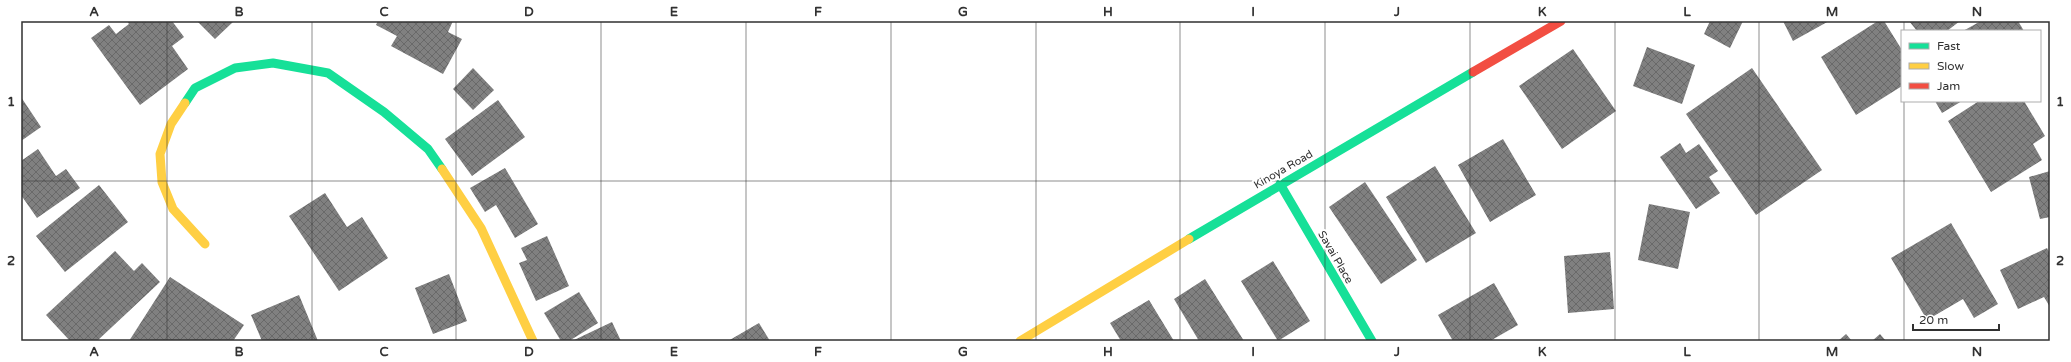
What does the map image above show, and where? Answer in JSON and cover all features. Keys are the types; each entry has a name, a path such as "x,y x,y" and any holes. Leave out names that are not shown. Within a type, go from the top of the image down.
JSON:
{"street":[{"name":"Kinoya Road","path":"1020,341 1280,184 1561,21"},
{"path":"205,244 173,209 162,182 160,154 171,124 195,88 234,68 273,63 328,73 384,112 428,149 481,228 533,341"},
{"name":"Savai Place","path":"1280,184 1372,341"}],"building":[{"path":"127,21 172,21 184,37 172,46 188,69 140,105 91,38 109,25 116,34 129,24"},
{"path":"197,21 234,21 215,39"},
{"path":"378,21 453,21 448,32 462,39 443,74 391,46 397,36 376,25"},
{"path":"1710,21 1743,21 1730,48 1704,34"},
{"path":"1783,21 1829,21 1793,41"},
{"path":"1878,21 1884,21 1901,48 1901,87 1856,115 1821,57"},
{"path":"1909,21 1960,21 1948,30 1916,30"},
{"path":"1981,21 2018,21 2023,30 1965,30"},
{"path":"1647,47 1695,65 1682,104 1633,86"},
{"path":"1573,49 1616,111 1562,149 1519,86"},
{"path":"473,68 494,90 473,110 453,89"},
{"path":"1752,68 1822,170 1756,215 1686,114"},
{"path":"21,97 41,127 21,141"},
{"path":"498,100 525,137 472,176 445,139"},
{"path":"1936,102 1960,102 1942,113"},
{"path":"1977,102 2025,102 2045,136 2033,144 2042,160 1991,192 1948,121"},
{"path":"1503,139 1536,195 1490,222 1458,165"},
{"path":"1680,143 1686,153 1699,144 1718,171 1709,177 1720,193 1696,209 1660,157"},
{"path":"38,149 56,176 66,169 80,188 37,218 21,195 21,161"},
{"path":"1435,166 1476,233 1426,263 1386,197"},
{"path":"505,168 538,224 515,238 496,205 485,212 470,188"},
{"path":"2050,171 2050,217 2040,219 2029,177"},
{"path":"1365,182 1417,260 1381,284 1329,207"},
{"path":"99,185 128,222 65,272 36,236"},
{"path":"325,193 347,227 362,217 388,258 339,291 289,216"},
{"path":"1649,204 1690,212 1678,269 1638,260"},
{"path":"1951,223 1998,304 1974,318 1963,299 1927,320 1891,258"},
{"path":"547,236 569,286 536,301 519,263 527,260 521,248"},
{"path":"2047,248 2050,254 2050,307 2044,297 2018,309 2000,270"},
{"path":"115,251 134,271 142,263 160,282 97,341 70,341 46,315"},
{"path":"1610,252 1614,309 1568,313 1564,256"},
{"path":"1273,261 1310,321 1278,341 1241,281"},
{"path":"449,274 467,321 433,334 415,288"},
{"path":"170,277 244,325 233,341 129,341"},
{"path":"1205,279 1244,341 1199,341 1174,299"},
{"path":"1494,283 1518,325 1490,341 1453,341 1438,315"},
{"path":"579,292 598,323 569,341 561,341 544,313"},
{"path":"299,295 318,341 262,341 251,315"},
{"path":"1149,300 1174,341 1121,341 1110,323"},
{"path":"612,322 621,341 572,341"},
{"path":"759,323 770,341 728,341"},
{"path":"1846,334 1852,341 1838,341"},
{"path":"1880,334 1886,341 1872,341"}],"traffic: fast":[{"path":"185,103 195,88 235,68 273,63 328,73 384,112 428,149 442,169"},
{"path":"1189,239 1473,72"},
{"path":"1280,184 1372,341"}],"traffic: slow":[{"path":"185,103 171,124 160,154 162,182 173,209 205,244"},
{"path":"442,169 481,228 533,341"},
{"path":"1020,341 1189,239"}],"traffic: jam":[{"path":"1473,72 1561,21"}]}
